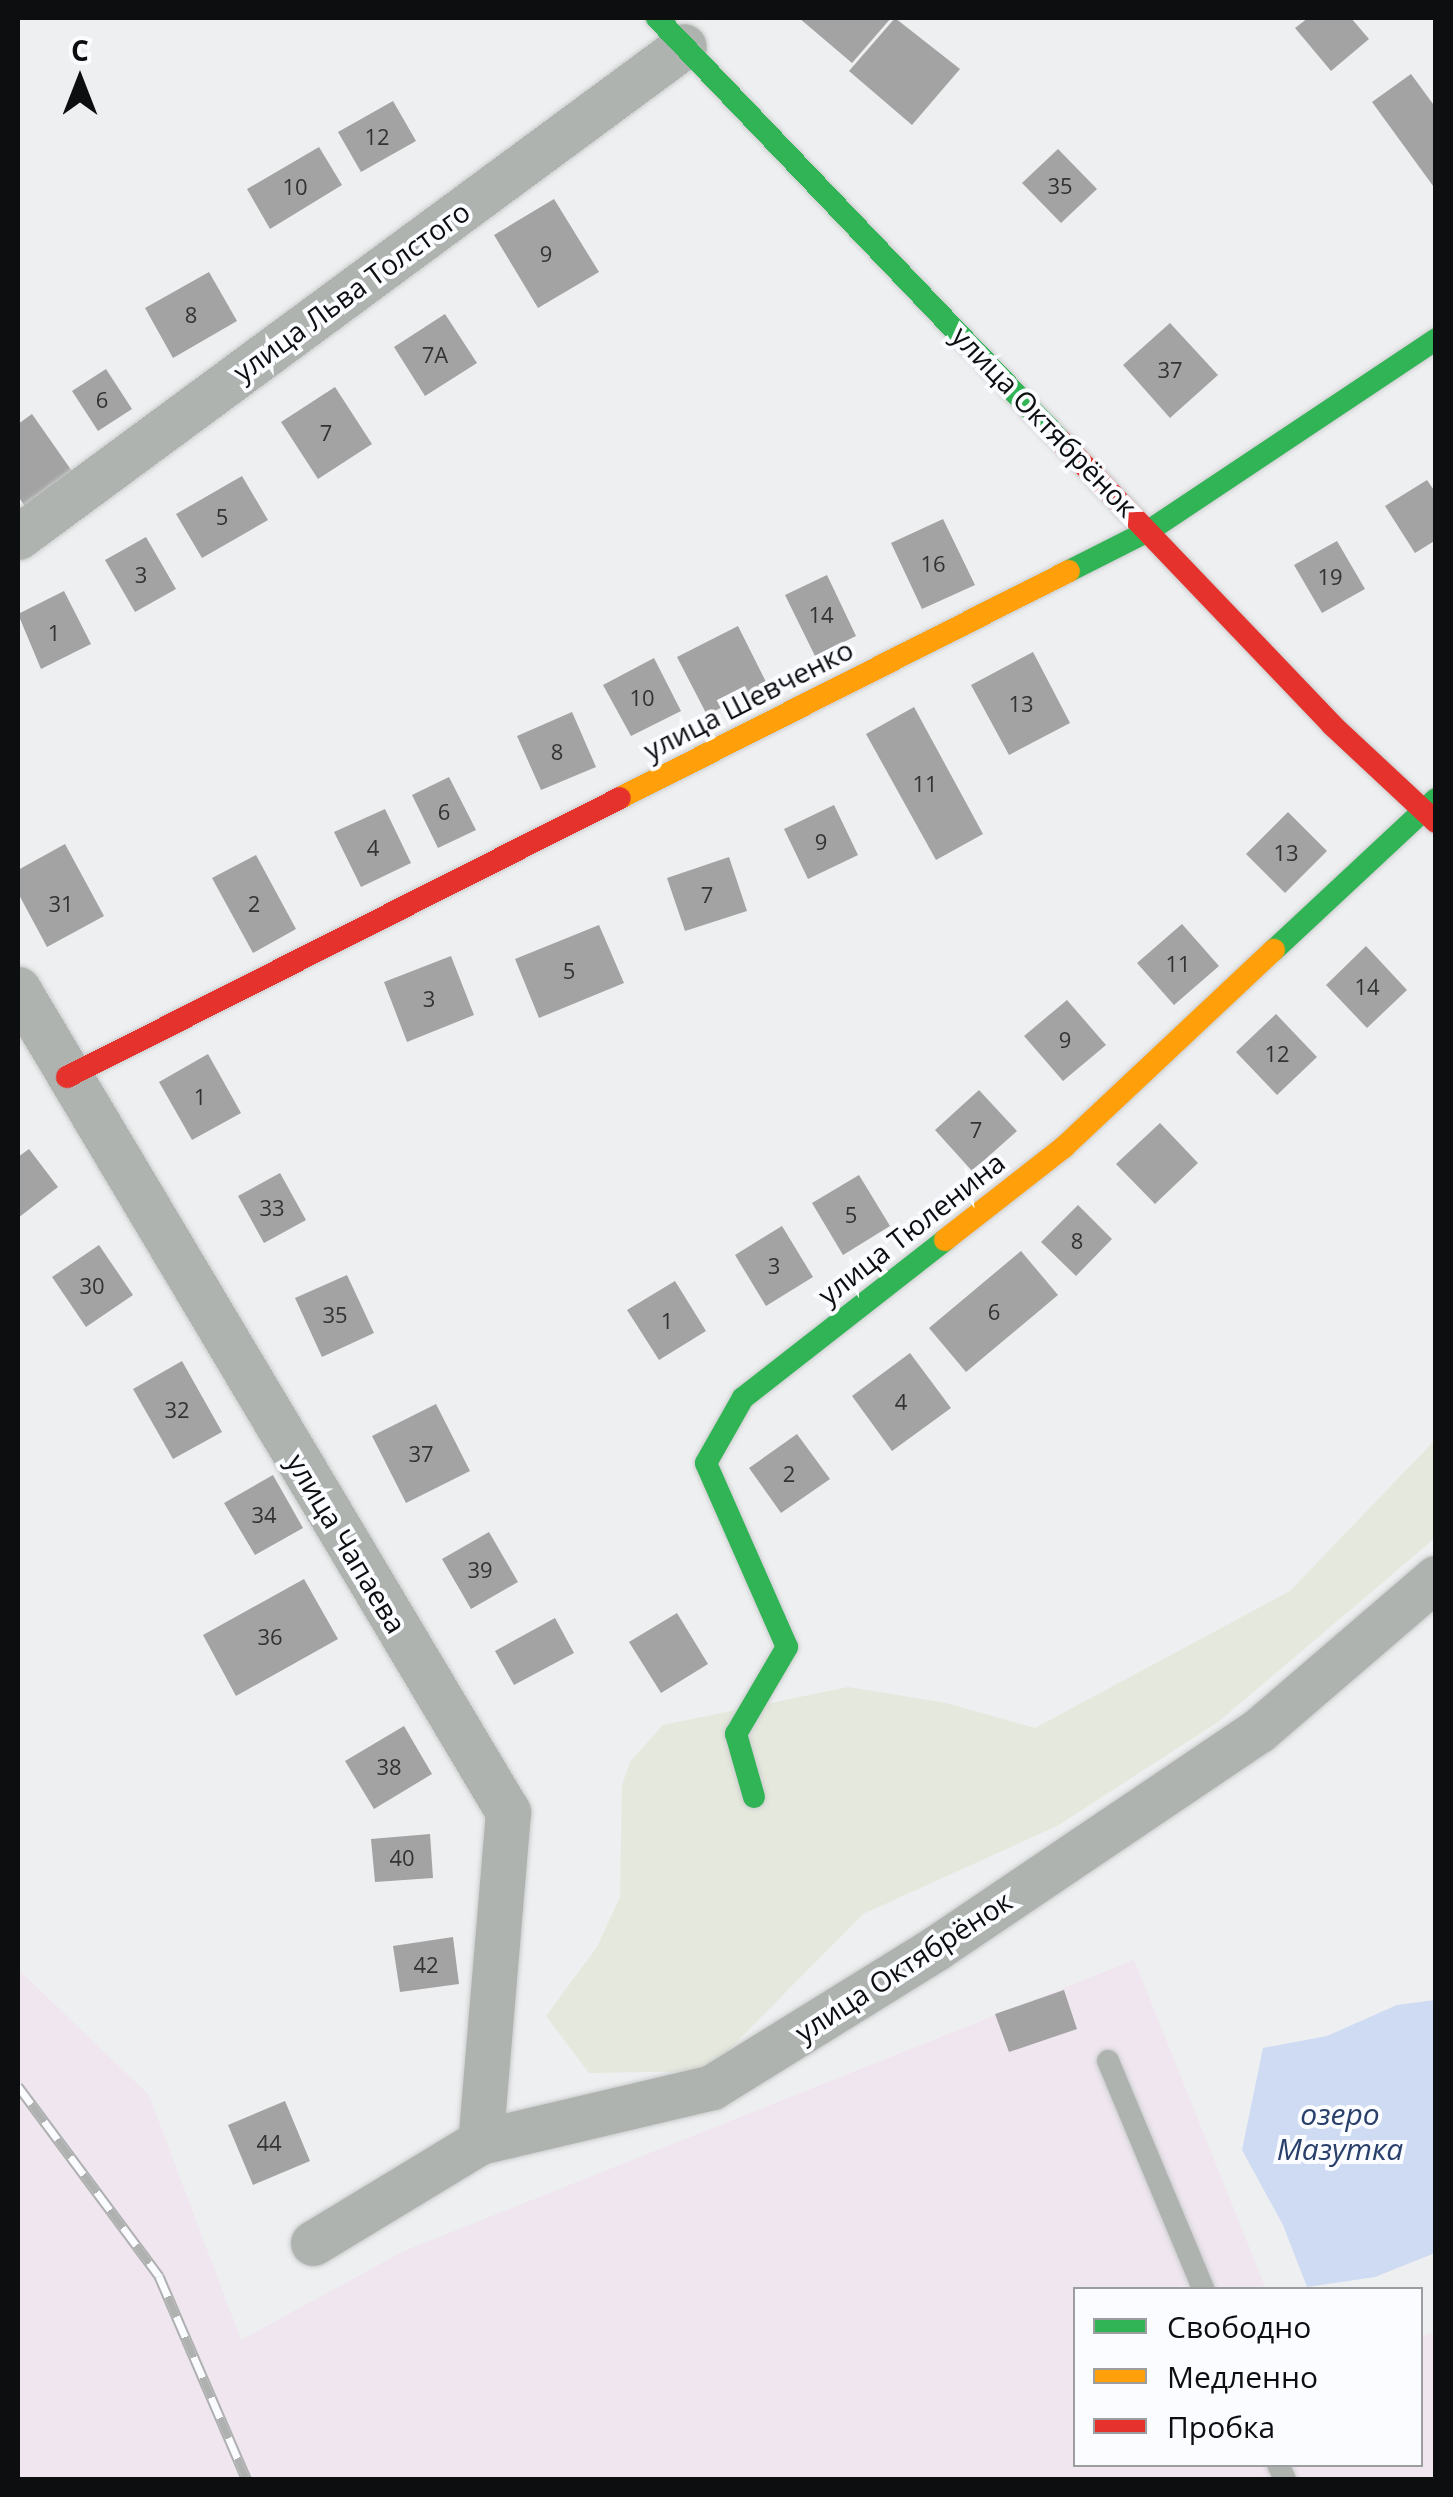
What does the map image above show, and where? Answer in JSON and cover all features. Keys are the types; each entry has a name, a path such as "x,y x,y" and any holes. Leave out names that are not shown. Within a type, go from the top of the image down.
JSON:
{"street":[{"name":"улица Октябрёнок","path":"670,32 1150,530 1332,726 1431,810"},
{"name":"улица Льва Толстого","path":"18,536 670,32"},
{"name":"улица Шевченко","path":"67,1077 1150,530 1436,339"},
{"name":"улица Тюленина","path":"754,1797 736,1734 787,1647 706,1464 743,1398 1064,1146 1431,810"},
{"name":"улица Чапаева","path":"18,989 508,1812 480,2142"},
{"name":"улица Октябрёнок","path":"313,2243 480,2142 712,2087 936,1948 1258,1732 1436,1578"}],"lane":[{"path":"1108,2061 1203,2287"}],"shaded area":[{"path":"1435,1440 1435,1538 1218,1722 1057,1826 863,1914 708,2071 589,2073 546,2016 597,1947 620,1897 622,1785 630,1762 663,1725 848,1687 946,1703 1035,1728 1290,1591"},
{"path":"1134,1960 1265,2287 1073,2287 1073,2467 1423,2467 1423,2336 1435,2332 1435,2479 18,2479 18,1969 149,2095 241,2340 404,2251"}],"water":[{"name":"озеро Мазутка","path":"1435,2000 1435,2253 1375,2277 1307,2287 1283,2225 1242,2150 1263,2048 1327,2036 1397,2005"}],"building":[{"path":"799,18 891,18 852,63"},
{"path":"895,18 960,69 912,125 849,71"},
{"path":"1308,18 1351,18 1369,39 1331,71 1295,28"},
{"path":"1411,74 1436,108 1436,190 1372,102"},
{"path":"393,101 416,141 361,172 338,132"},
{"path":"319,147 342,185 270,229 247,189"},
{"path":"1058,149 1097,189 1061,223 1022,183"},
{"path":"554,199 599,272 538,308 494,235"},
{"path":"209,272 237,321 173,358 145,308"},
{"path":"445,314 477,363 425,396 394,347"},
{"path":"1170,323 1218,375 1170,418 1123,365"},
{"path":"106,369 132,409 98,431 72,391"},
{"path":"335,387 372,444 318,479 281,422"},
{"path":"32,414 74,474 26,508 18,496 18,424"},
{"path":"242,476 268,520 202,558 176,514"},
{"path":"1427,480 1436,493 1436,540 1415,553 1385,506"},
{"path":"943,519 975,585 922,609 891,543"},
{"path":"146,537 176,589 135,612 105,560"},
{"path":"1337,541 1365,589 1322,613 1294,565"},
{"path":"827,575 856,636 815,656 785,595"},
{"path":"64,591 91,644 41,669 18,614"},
{"path":"738,626 767,684 707,715 677,657"},
{"path":"1033,652 1070,723 1009,755 971,685"},
{"path":"654,658 681,711 631,736 603,685"},
{"path":"914,707 983,834 936,860 866,734"},
{"path":"572,712 596,767 541,790 517,736"},
{"path":"449,777 476,830 438,848 412,795"},
{"path":"834,805 858,855 808,879 784,829"},
{"path":"385,809 411,863 361,887 334,832"},
{"path":"1288,812 1327,851 1285,893 1246,854"},
{"path":"65,844 104,916 47,947 18,893 18,870"},
{"path":"256,855 296,929 253,953 212,878"},
{"path":"729,857 747,911 685,931 667,878"},
{"path":"1182,924 1219,966 1174,1005 1137,963"},
{"path":"599,925 624,983 539,1018 515,959"},
{"path":"1366,946 1407,990 1367,1028 1326,985"},
{"path":"451,956 474,1015 407,1042 384,982"},
{"path":"1067,1000 1106,1045 1063,1081 1024,1036"},
{"path":"1276,1014 1317,1057 1277,1095 1236,1052"},
{"path":"208,1054 241,1113 192,1140 159,1082"},
{"path":"979,1090 1017,1131 972,1171 935,1130"},
{"path":"1160,1123 1198,1163 1155,1204 1116,1164"},
{"path":"29,1149 58,1187 18,1218 18,1157"},
{"path":"280,1173 306,1220 264,1243 238,1196"},
{"path":"859,1175 890,1226 843,1255 812,1203"},
{"path":"1078,1205 1112,1239 1076,1276 1041,1242"},
{"path":"782,1226 813,1277 766,1306 735,1255"},
{"path":"99,1245 133,1295 86,1327 52,1277"},
{"path":"1021,1251 1058,1295 966,1372 929,1328"},
{"path":"347,1275 374,1333 322,1357 295,1298"},
{"path":"675,1281 706,1331 659,1360 627,1310"},
{"path":"910,1353 951,1408 892,1451 852,1396"},
{"path":"182,1361 222,1432 173,1459 133,1389"},
{"path":"436,1404 470,1471 406,1503 372,1436"},
{"path":"797,1434 830,1479 781,1513 749,1468"},
{"path":"273,1475 303,1528 255,1555 224,1503"},
{"path":"489,1532 518,1582 471,1609 442,1559"},
{"path":"304,1579 338,1639 236,1696 203,1635"},
{"path":"677,1613 708,1664 661,1693 629,1642"},
{"path":"555,1618 574,1653 514,1685 495,1651"},
{"path":"404,1726 432,1774 374,1809 345,1761"},
{"path":"430,1834 433,1878 375,1882 371,1839"},
{"path":"453,1937 459,1984 400,1992 393,1946"},
{"path":"1064,1990 1077,2029 1009,2052 995,2014"},
{"path":"285,2101 310,2161 253,2185 228,2125"}],"railway":[{"path":"18,2086 159,2276 247,2480"}],"traffic: fast":[{"path":"657,18 1061,441"},
{"path":"1069,571 1150,530 1436,339"},
{"path":"1274,950 1436,799"},
{"path":"754,1797 736,1734 787,1647 706,1463 743,1398 945,1240"}],"traffic: slow":[{"path":"620,798 1069,571"},
{"path":"945,1240 1064,1147 1274,950"}],"traffic: jam":[{"path":"1061,441 1332,725 1436,822"},
{"path":"67,1077 620,798"}]}
